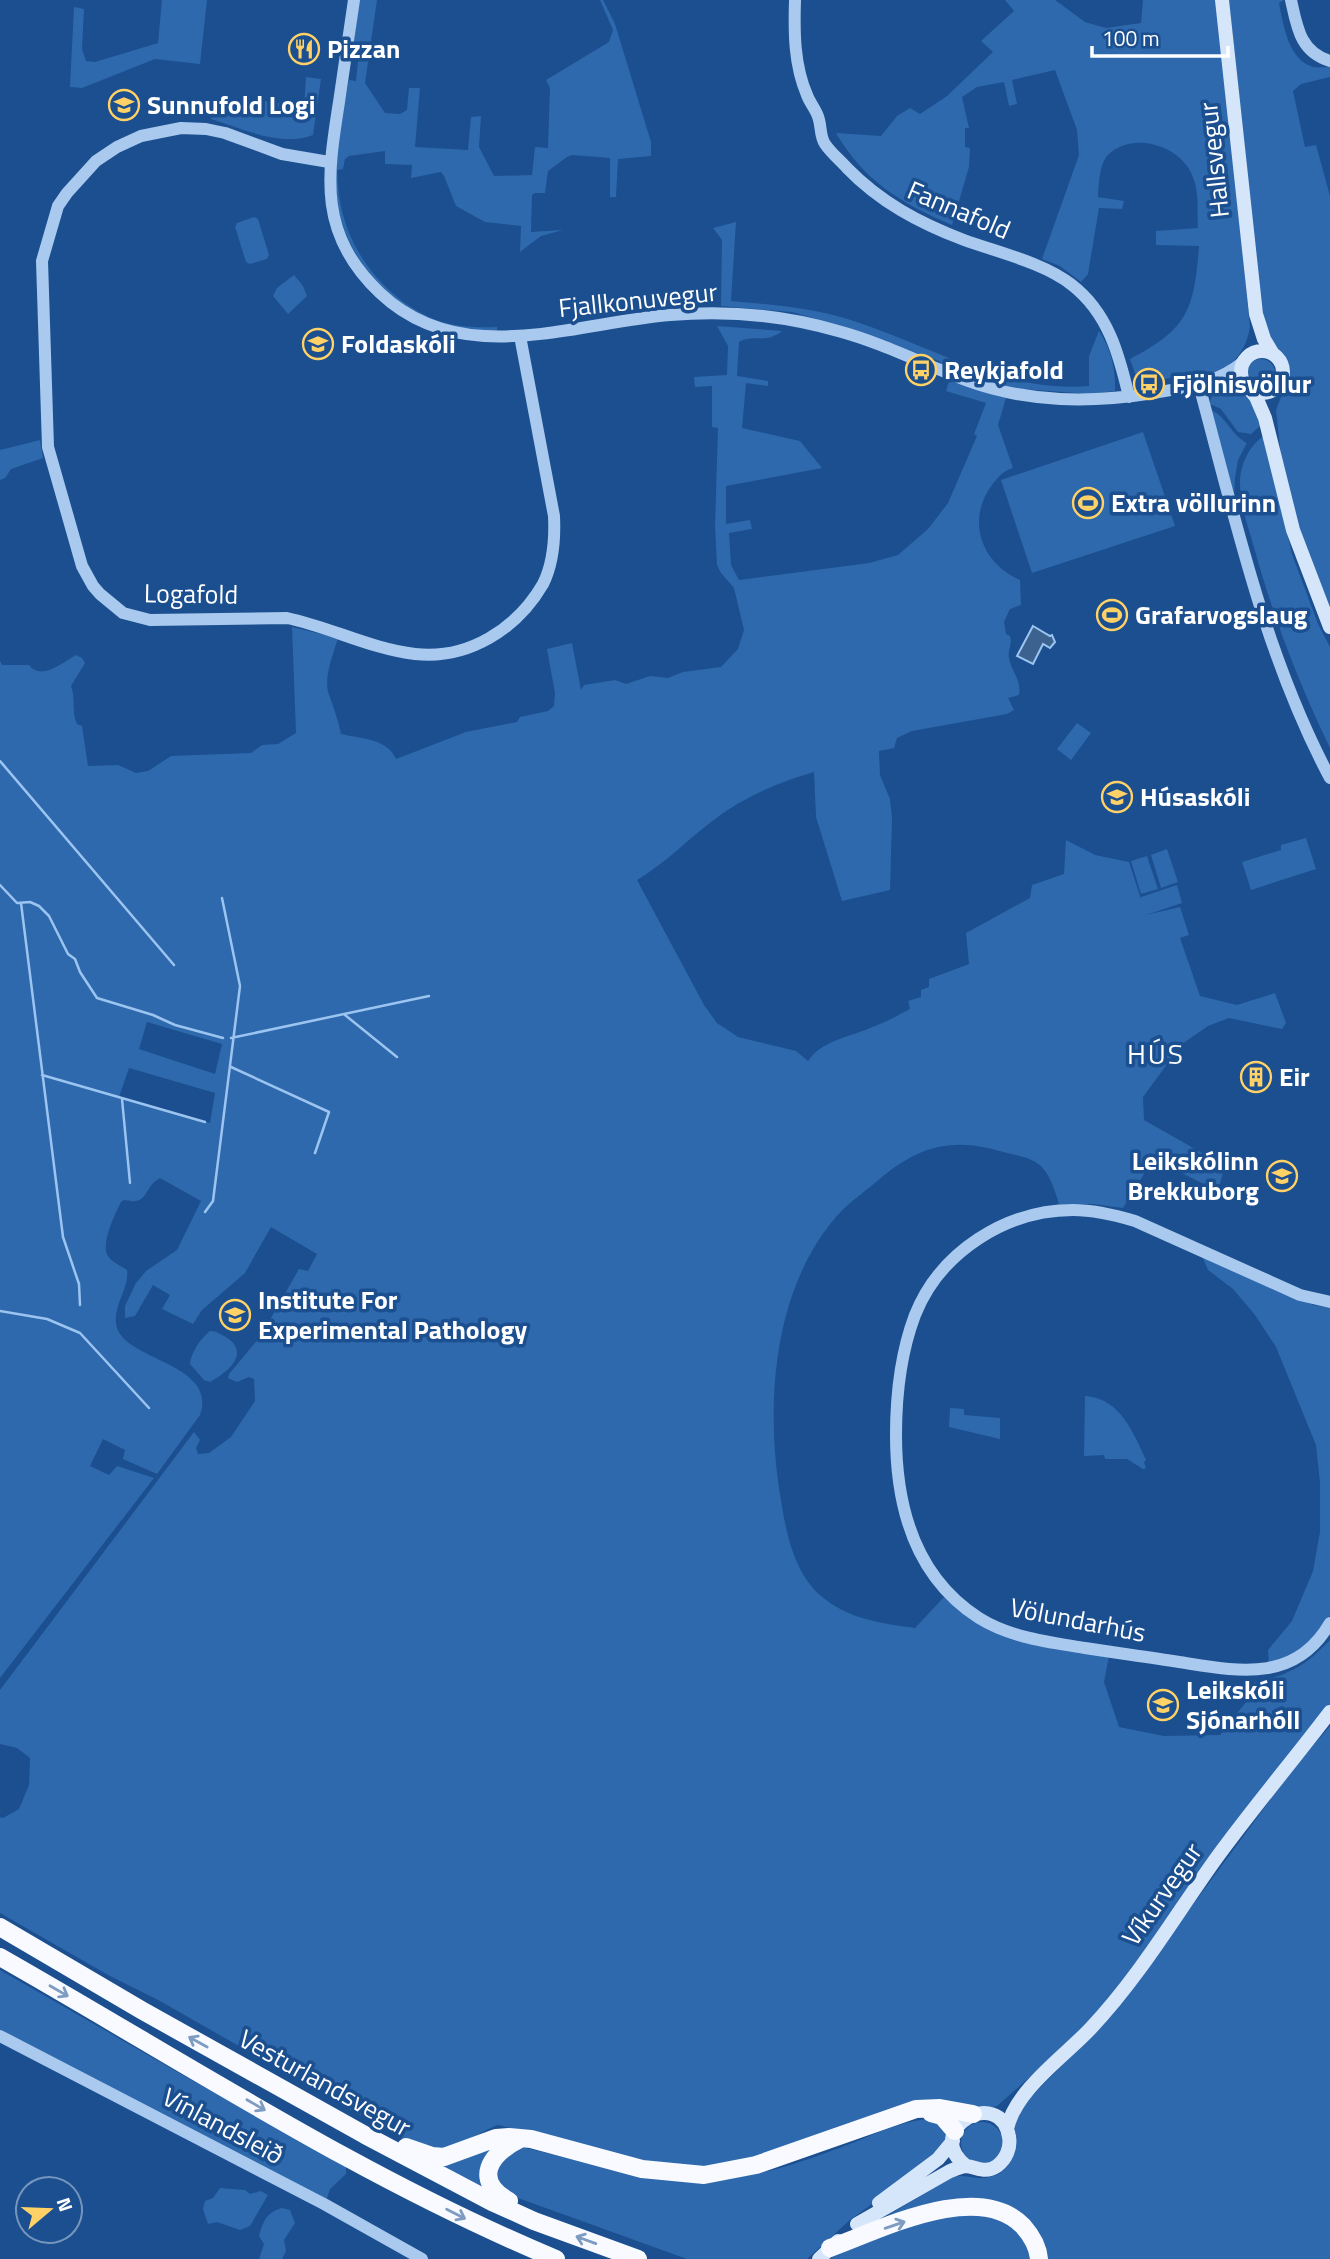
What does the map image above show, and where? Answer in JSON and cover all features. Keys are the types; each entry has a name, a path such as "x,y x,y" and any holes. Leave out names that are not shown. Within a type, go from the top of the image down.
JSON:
{"highway":[{"name":"Vesturlandsvegur","path":"0,1927 365,2136 492,2203 638,2259"},
{"name":"Vesturlandsvegur","path":"0,1957 373,2172 486,2230 556,2259"},
{"path":"365,2136 385,2139 418,2152 444,2157 496,2138 522,2138 642,2169 704,2175 756,2165 916,2109 931,2107 979,2114"},
{"path":"900,2115 935,2113 942,2116 954,2136"},
{"path":"522,2138 505,2146 495,2156 488,2178 496,2194 518,2206 534,2221"},
{"path":"825,2253 931,2213 966,2205 1000,2211 1020,2223 1032,2239 1039,2259"}],"main road":[{"name":"Hallsvegur","path":"1222,0 1256,314 1254,335 1240,374 1261,409 1293,530 1330,627"},
{"name":"Hallsvegur","path":"1256,314 1265,339 1283,370 1269,408 1270,437"},
{"path":"1245,359 1259,351 1273,354"},
{"path":"1248,388 1264,394 1277,388"},
{"name":"Víkurvegur","path":"857,2224 941,2176 966,2166 986,2170 1003,2160 1009,2148 1009,2118 1029,2090 1093,2026 1129,1983 1217,1857 1329,1715"},
{"name":"Víkurvegur","path":"825,2253 870,2210 938,2159 954,2136 959,2123 1029,2090"},
{"path":"979,2114 994,2116 1007,2129"},
{"path":"954,2136 956,2156 966,2166"}],"street":[{"name":"Fjallkonuvegur","path":"354,0 330,162 329,195 333,216 341,238 360,271 380,293 422,323 450,333 488,338 667,315 703,312 752,314 842,332 971,382 1016,394 1084,401 1129,397 1203,384 1232,382 1248,388"},
{"name":"Fannafold","path":"795,0 795,44 799,70 808,99 818,115 822,136 828,148 874,194 897,209 959,238 1046,271 1072,285 1092,305 1111,333 1129,397"},
{"path":"1291,0 1303,43 1312,52 1330,61"},
{"name":"Logafold","path":"330,162 282,154 225,133 206,129 159,131 128,141 96,161 58,206 42,261 47,435 52,466 82,566 100,594 123,613 150,620 287,618 387,648 417,654 460,650 489,639 520,615 543,583 553,545 554,516 520,336"},
{"name":"Fjallkonuvegur","path":"1203,384 1234,369 1245,359"},
{"path":"1203,384 1267,632 1296,705 1330,778"},
{"name":"Völundarhús","path":"1330,1302 1300,1295 1135,1221 1109,1213 1070,1210 1017,1219 985,1234 968,1246 949,1263 926,1294 916,1314 902,1365 896,1444 905,1515 917,1550 927,1567 945,1589 966,1608 986,1622 1012,1634 1147,1657 1258,1671 1283,1665 1303,1653 1330,1623"},
{"name":"Vínlandsleið","path":"0,2036 312,2198 422,2259"}],"shaded area":[{"path":"162,0 207,0 200,64 155,59 82,88 70,87 74,7 84,9 82,49 86,61 95,62 158,43"},
{"path":"359,0 377,0 365,83 385,113 400,114 407,110 409,88 420,88 415,147 468,150 471,117 481,116 479,147 494,176 532,175 535,147 548,148 550,88 546,80 609,42 613,30 600,0 603,0 615,24 651,142 651,156 618,159 616,197 610,197 610,158 572,155 548,171 545,193 532,195 531,232 563,230 541,236 520,252 521,226 485,222 456,206 441,172 411,178 412,165 385,164 385,151 349,156 345,159 343,169 337,170 341,206 350,234 367,266 379,280 392,293 422,314 453,325 497,327 497,332 454,329 407,308 386,292 369,273 354,251 344,228 337,203 334,164 349,80 356,81 359,52 353,51"},
{"path":"1005,0 1055,0 1085,22 1106,28 1141,23 1143,0 1217,0 1250,327 1239,355 1217,373 1180,382 1179,377 1138,382 1130,359 1165,338 1176,327 1190,302 1194,286 1199,246 1156,245 1156,231 1198,228 1193,176 1182,160 1173,153 1152,144 1128,144 1117,148 1105,159 1098,197 1124,201 1122,209 1099,208 1088,274 1081,282 1060,266 1042,259 1079,155 1077,130 1055,70 1012,80 1017,104 1009,106 1004,82 977,87 962,97 969,128 965,128 965,147 970,148 969,167 952,225 917,209 872,178 836,133 881,136 897,116 910,108 920,114 947,96 993,52 981,41 1014,11"},
{"path":"1229,0 1284,0 1279,3 1292,49 1305,63 1313,67 1330,67 1330,77 1301,84 1293,91 1305,147 1316,145 1330,196 1330,610 1296,519 1281,457 1276,410 1288,370 1269,334 1261,305"},
{"path":"306,77 321,79 313,135 274,138 211,119 211,111 242,114 243,98 304,107"},
{"path":"254,217 258,219 269,255 267,259 250,264 246,262 235,227 237,223"},
{"path":"736,222 731,301 798,308 837,316 992,373 1023,382 1056,386 1089,386 1089,356 1099,331 1112,360 1115,391 1089,394 1008,388 940,364 941,362 926,356 925,358 837,325 792,312 721,306 722,240 713,228"},
{"path":"294,275 307,296 288,314 273,296 277,288"},
{"path":"717,326 782,331 770,337 750,338 739,342 737,376 768,381 768,386 746,383 742,428 800,441 822,468 726,486 726,524 750,520 752,529 729,533 731,565 739,580 869,563 898,555 928,529 948,503 977,436 974,434 986,403 946,391 949,381 1006,398 998,425 1013,468 999,477 984,498 979,526 987,552 996,563 1020,580 1021,605 1010,609 1004,622 1006,634 1011,639 1010,663 1019,685 1019,695 1008,698 1014,710 1007,714 912,731 897,738 894,748 879,751 880,775 890,799 892,818 890,890 842,901 816,817 814,772 775,785 738,804 637,880 704,1005 717,1023 738,1037 796,1051 808,1061 828,1044 910,1009 908,1001 921,997 921,990 929,987 929,979 969,964 966,933 1030,898 1032,885 1064,874 1066,840 1095,855 1129,862 1141,899 1177,885 1182,903 1146,915 1180,907 1189,935 1180,938 1200,996 1237,1005 1275,993 1286,1023 1282,1029 1229,1018 1208,1026 1182,1044 1143,1097 1144,1120 1218,1162 1223,1172 1220,1184 1214,1189 1147,1156 1147,1169 1123,1208 1093,1204 1059,1204 1049,1177 1037,1163 992,1149 944,1146 916,1155 889,1171 836,1217 815,1247 798,1280 786,1315 778,1352 774,1390 776,1464 786,1525 798,1564 804,1576 821,1596 842,1610 865,1619 915,1628 944,1597 968,1615 1109,1656 1104,1682 1119,1727 1164,1736 1220,1735 1250,1697 1254,1682 1296,1668 1313,1657 1330,1640 1330,1707 1116,1990 1075,2037 997,2106 983,2109 942,2105 755,2162 712,2167 671,2167 498,2125 450,2148 427,2147 398,2137 0,1913 0,1817 19,1809 29,1785 30,1758 17,1748 0,1744 0,1690 194,1432 200,1440 196,1448 198,1454 209,1453 231,1437 255,1401 254,1379 249,1377 237,1382 228,1378 229,1374 260,1337 299,1269 308,1271 317,1254 271,1227 245,1273 202,1310 193,1324 162,1309 170,1295 153,1285 135,1316 125,1318 125,1306 136,1283 146,1271 177,1250 201,1201 160,1178 142,1198 121,1202 106,1244 108,1256 127,1270 126,1284 116,1312 117,1328 124,1339 185,1374 196,1385 202,1398 200,1415 157,1474 123,1459 125,1450 103,1439 90,1466 109,1475 117,1466 154,1478 0,1678 0,661 2,665 29,665 39,671 45,671 76,655 82,658 85,663 71,686 75,719 77,724 82,726 88,766 118,765 136,773 148,771 171,756 251,753 262,745 278,744 296,733 292,627 338,638 329,666 327,688 341,734 380,743 392,752 396,759 466,732 517,722 520,717 548,711 554,706 555,693 547,649 572,643 581,690 584,685 615,680 626,684 650,676 668,678 683,672 721,667 738,649 744,630 734,588 717,565 715,526 718,428 712,427 712,386 695,387 694,377 727,375 728,346","holes":["147,1022 222,1044 215,1074 139,1049","129,1068 215,1093 210,1123 119,1097"]},
{"path":"1261,359 1271,363 1275,373 1271,383 1261,387 1251,383 1247,373 1251,363"},
{"path":"1226,386 1247,395 1253,404 1260,426 1251,434 1238,432 1221,409 1210,404 1214,392"},
{"path":"1211,410 1247,443 1238,460 1234,497"},
{"name":"Extra völlurinn","path":"1143,432 1175,526 1032,573 1001,480"},
{"path":"1264,436 1292,554 1318,624 1330,647 1330,748 1279,626 1243,509 1240,491 1242,469 1250,450"},
{"path":"40,440 43,458 11,469 5,478 0,480 0,450"},
{"path":"1033,626 1052,635 1055,642 1050,648 1043,644 1033,664 1017,656"},
{"path":"1077,723 1091,733 1071,760 1057,749"},
{"path":"1306,838 1316,869 1251,890 1242,862 1281,850 1281,845"},
{"path":"1167,849 1178,882 1161,888 1151,855"},
{"path":"1147,856 1158,889 1141,894 1131,861"},
{"path":"1203,1258 1313,1305 1330,1308 1330,1615 1311,1640 1297,1651 1269,1665 1268,1650 1292,1621 1313,1571 1320,1532 1320,1482 1316,1445 1276,1347 1255,1315 1233,1289 1208,1270"},
{"path":"210,1331 233,1343 237,1356 230,1368 210,1382 204,1380 190,1364 197,1346"},
{"path":"1085,1396 1107,1403 1124,1418 1146,1460 1146,1468 1143,1469 1127,1459 1105,1459 1104,1455 1084,1456"},
{"path":"950,1408 964,1409 964,1415 1000,1418 1000,1439 949,1427"},
{"path":"1330,1726 1330,2259 1044,2259 1005,2209 867,2228 952,2177 984,2178 1005,2169 1013,2153 1017,2111 1110,2017 1293,1769"},
{"path":"0,1970 346,2165 346,2174 330,2189 326,2201 0,2032"},
{"path":"926,2119 938,2120 949,2135 939,2157 851,2219 807,2259 687,2259 518,2198 496,2181 495,2165 521,2147 640,2175 699,2180 730,2178 787,2166 890,2128"},
{"path":"982,2122 997,2128 1003,2143 997,2158 982,2164 967,2158 961,2143 967,2128"},
{"path":"493,2142 486,2190 428,2158"},
{"path":"220,2188 245,2190 250,2194 261,2191 268,2195 250,2226 240,2230 217,2222 208,2224 203,2209 205,2201 213,2198"},
{"path":"282,2208 290,2210 295,2223 284,2240 286,2251 282,2259 259,2259 264,2244 259,2236 264,2222 269,2215"},
{"path":"968,2209 1013,2222 1034,2259 830,2259 852,2245"}],"waterway":[{"path":"0,761 174,965"},
{"path":"0,885 17,903 30,902 39,906 49,916 68,954 75,959 97,998 153,1015 175,1025 223,1038"},
{"path":"205,1212 213,1201 240,986 222,898"},
{"path":"21,903 63,1237 79,1284 80,1305"},
{"path":"231,1038 429,996"},
{"path":"345,1015 397,1057"},
{"path":"231,1067 329,1112 315,1153"},
{"path":"42,1075 205,1122"},
{"path":"122,1099 130,1183"},
{"path":"0,1311 47,1319 80,1333 149,1408"}],"place":[{"name":"Pizzan","path":"304,49"},
{"name":"Sunnufold Logi","path":"124,105"},
{"name":"Foldaskóli","path":"318,344"},
{"name":"Reykjafold","path":"921,370"},
{"name":"Fjölnisvöllur","path":"1149,384"},
{"name":"Extra völlurinn","path":"1088,503"},
{"name":"Grafarvogslaug","path":"1112,615"},
{"name":"Húsaskóli","path":"1117,797"},
{"name":"Eir","path":"1256,1077"},
{"name":"Leikskólinn Brekkuborg","path":"1282,1176"},
{"name":"Institute For Experimental Pathology","path":"235,1315"},
{"name":"Leikskóli Sjónarhóll","path":"1163,1705"}],"district":[{"name":"HÚS","path":"1156,1054"}]}
